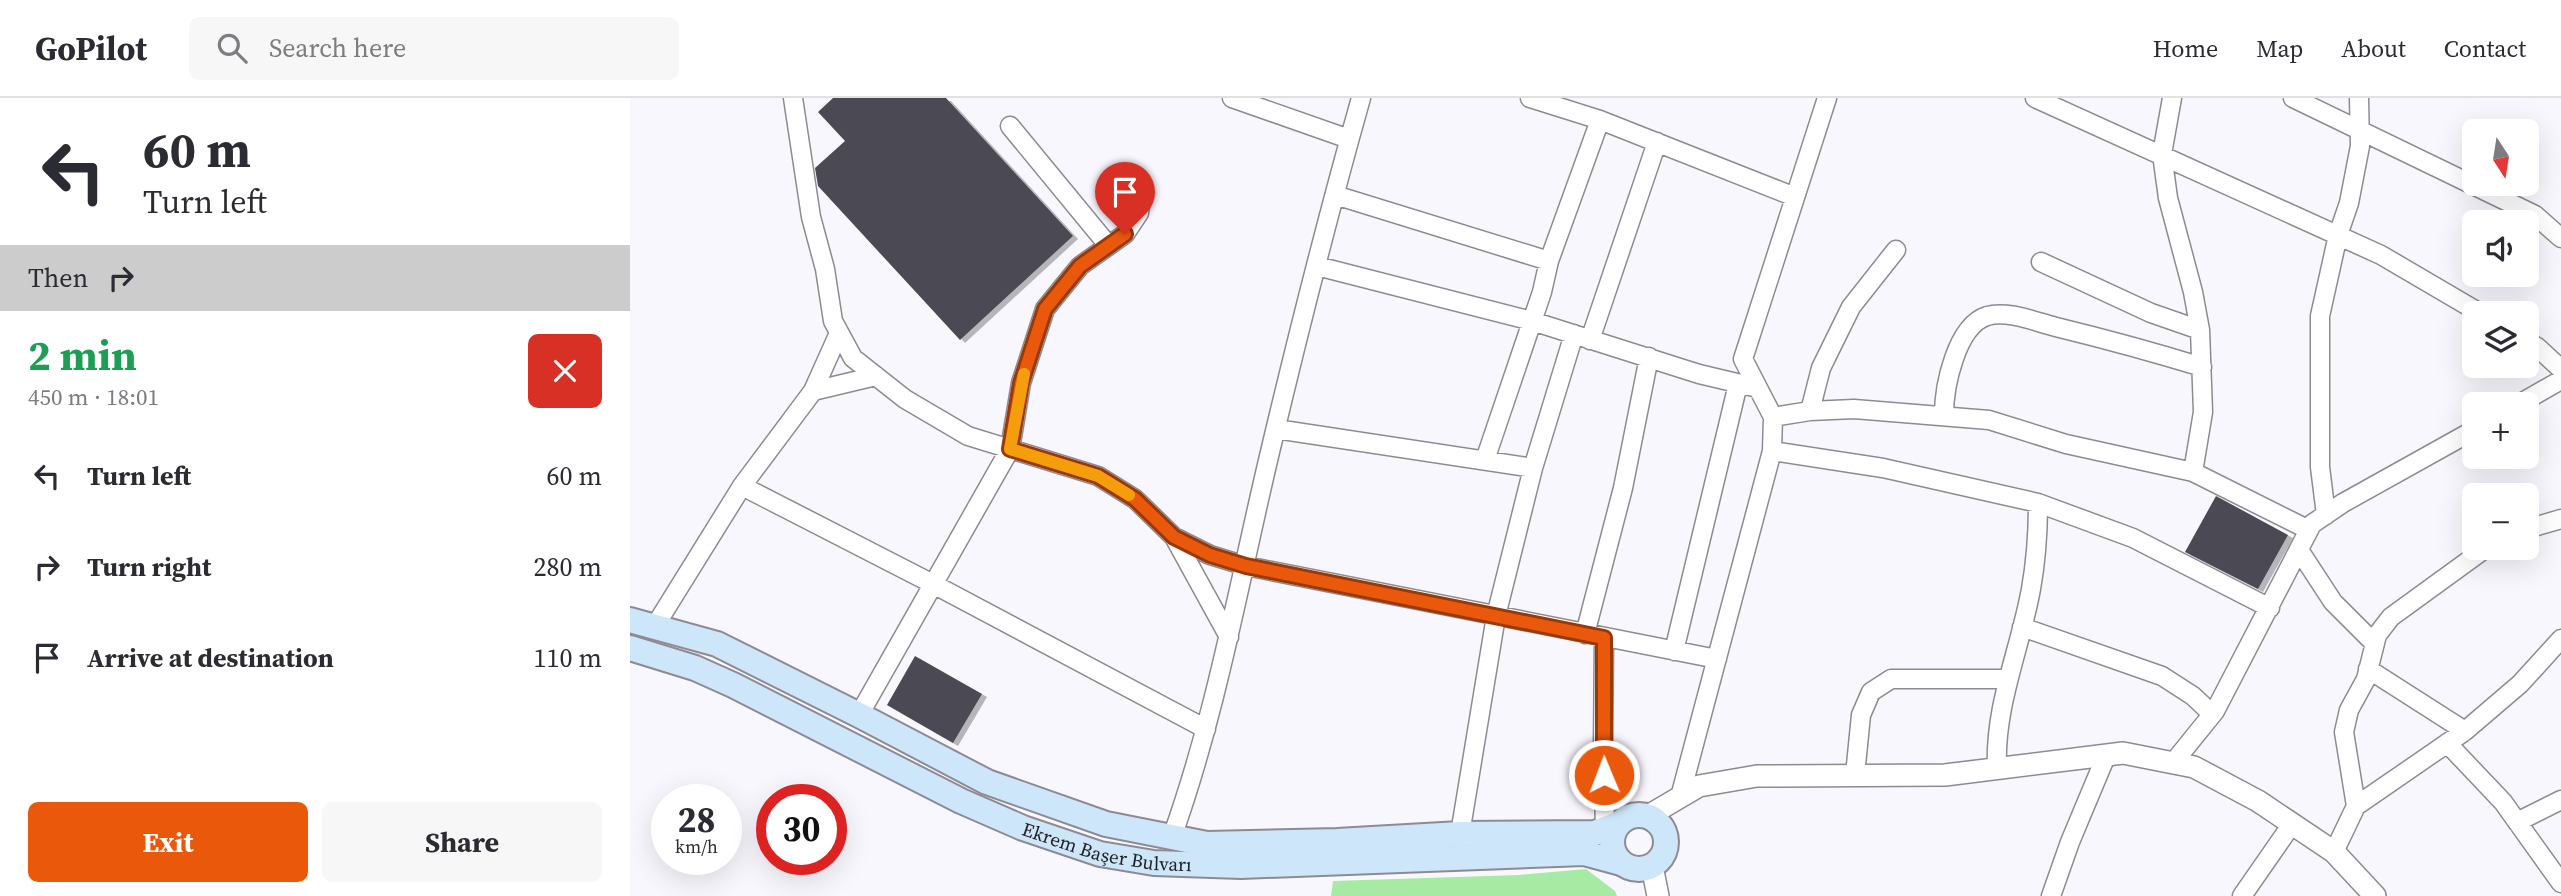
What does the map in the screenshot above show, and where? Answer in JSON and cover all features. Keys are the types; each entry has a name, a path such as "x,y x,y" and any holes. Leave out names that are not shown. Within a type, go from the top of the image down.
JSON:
{"main road":[{"name":"Ekrem Başer Bulvarı","path":"630,620 717,644 987,782 1106,824 1207,844 1337,841 1460,834 1595,833 1612,827"},
{"name":"Ekrem Başer Bulvarı","path":"630,648 695,668 961,801 1023,828 1100,854 1154,863 1241,866 1584,853 1621,863"},
{"path":"1648,816 1657,821 1664,830 1665,850 1660,860 1652,866 1641,870 1631,868 1621,863 1615,855 1612,827 1627,818 1648,816"}],"street":[{"path":"793,98 811,217 825,269 833,321 853,358 905,398 968,436 1098,476 1135,499 1174,537 1230,637"},
{"path":"1232,98 1349,139"},
{"path":"1172,837 1195,773 1230,637 1276,429 1361,98"},
{"path":"1530,98 1600,120 1795,197"},
{"path":"1680,797 1772,451 1773,417 1743,359 1827,98"},
{"path":"2035,98 2381,255 2462,302"},
{"path":"2172,98 2162,154 2168,198 2193,292 2200,330 2203,412 2193,472"},
{"path":"2293,98 2535,215 2561,238"},
{"path":"2326,515 2320,467 2320,316 2338,235 2349,203 2360,146 2359,98"},
{"path":"1485,460 1542,292 1549,261 1600,120"},
{"path":"1010,126 1108,245"},
{"path":"1460,834 1496,616 1533,468 1657,142"},
{"path":"859,715 1010,449 1021,383 1045,309 1080,266 1125,234 1139,213 1142,189 1137,177"},
{"path":"1335,195 1549,261"},
{"path":"1810,411 1821,368 1851,307 1896,250"},
{"path":"2041,262 2151,313 2200,330"},
{"path":"1317,265 1532,321 1699,374 1758,388"},
{"path":"1944,415 1944,390 1957,352 1971,326 1985,317 2001,314 2126,344 2202,367"},
{"path":"655,626 741,486 813,391 839,333"},
{"path":"2539,348 2561,369"},
{"path":"1585,634 1623,488 1649,357"},
{"path":"813,391 876,376"},
{"path":"2539,393 2561,380"},
{"path":"1674,651 1738,384"},
{"path":"1773,417 1810,411 1854,409 1989,419 2066,444 2193,472 2309,530"},
{"path":"1276,429 1533,468"},
{"path":"2173,763 2213,714 2312,524 2462,437"},
{"path":"1772,451 1883,468 2038,503 2133,538 2270,608"},
{"path":"741,486 1206,729"},
{"path":"1997,769 1998,720 2031,589 2038,536 2038,503"},
{"path":"2539,525 2561,519"},
{"path":"1174,537 1210,555 1246,566 1717,659"},
{"path":"2299,550 2333,602 2375,644"},
{"path":"2356,806 2344,732 2349,710 2366,679 2377,635 2391,617 2469,560"},
{"path":"2022,627 2162,676 2193,696 2213,714"},
{"path":"1604,638 1603,747 1612,827"},
{"path":"2334,852 2356,806 2465,731 2558,649"},
{"path":"2368,669 2465,731"},
{"path":"1855,775 1861,715 1871,692 1891,678 2008,679"},
{"path":"2447,743 2503,802 2561,883"},
{"path":"1648,816 1699,786 1757,776 1945,775 2123,753 2194,767 2258,801 2334,852 2374,896"},
{"path":"2051,896 2106,755"},
{"path":"2516,822 2561,800"},
{"path":"2242,896 2292,824"},
{"path":"1652,866 1658,896"}],"green space":[{"path":"1586,869 1615,891 1617,896 1331,896 1333,881 1519,875"}],"building":[{"path":"833,98 946,98 1073,236 960,340 818,186 815,168 845,141 818,112"},
{"path":"2216,496 2288,535 2258,589 2185,552"},
{"path":"915,656 982,694 953,743 887,705"}],"slow traffic":[{"path":"1024,374 1010,449 1098,476 1129,495"}],"route":[{"path":"1125,234 1080,266 1045,309 1021,383 1010,449 1098,476 1135,499 1174,537 1210,555 1246,566 1604,638 1604,775"}]}
